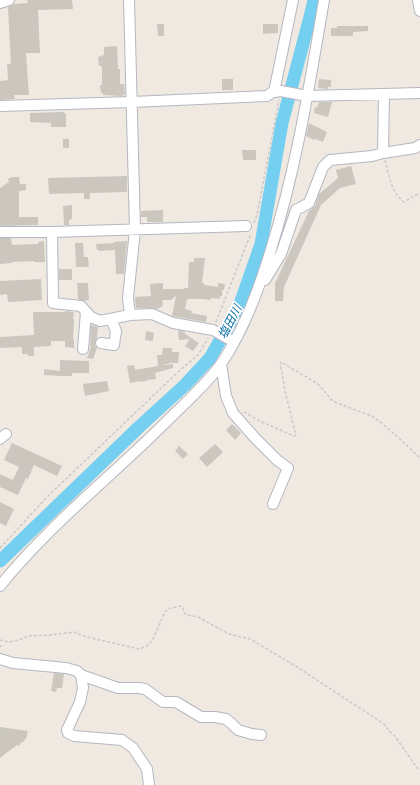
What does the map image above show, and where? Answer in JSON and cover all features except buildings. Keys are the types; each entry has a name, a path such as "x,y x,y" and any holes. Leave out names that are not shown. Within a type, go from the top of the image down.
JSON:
{"street":[{"path":"0,3 9,0"},
{"path":"129,0 135,230 128,298 130,315"},
{"path":"278,91 293,0"},
{"path":"257,294 278,231 288,190 324,0"},
{"path":"418,0 420,11"},
{"path":"0,106 267,96 278,91 306,96 420,93"},
{"path":"383,153 384,94"},
{"path":"0,586 22,560 55,526 137,451 206,382 221,364 257,294 281,254 296,210 308,203 323,167 330,160 372,156 415,148 420,145"},
{"path":"0,232 135,230 246,226"},
{"path":"52,232 53,303 81,306 91,317 100,321 130,315 152,314 173,323 213,330 232,341"},
{"path":"83,349 86,312"},
{"path":"101,343 114,345 116,331 111,319"},
{"path":"221,364 226,396 233,413 255,438 277,460 288,468 274,504"},
{"path":"0,659 13,663 66,668 118,688 145,689 163,702 176,702 202,717 226,719 238,730 261,735"},
{"path":"81,675 83,688 80,702 67,730 68,733 74,736 122,740 133,748 147,769 149,785"}],"path":[{"path":"0,548 47,497 198,354 213,330 257,215 278,91"},
{"path":"383,153 389,181 394,191 400,198 404,202 411,199 416,194 420,194"},
{"path":"240,410 262,422 296,436 285,391 280,365 281,362 318,384 332,400 337,403 372,416 399,438 420,458"},
{"path":"0,640 10,642 29,636 74,632 87,637 139,649 147,646 152,641 165,612 168,609 180,606 184,614 198,618 229,634 250,639 297,667 384,724 389,731 396,736 417,768 420,770"}],"waterway":[{"name":"塩田川","path":"0,561 139,427 185,385 210,358 239,307 261,244 282,123 314,0"}]}
